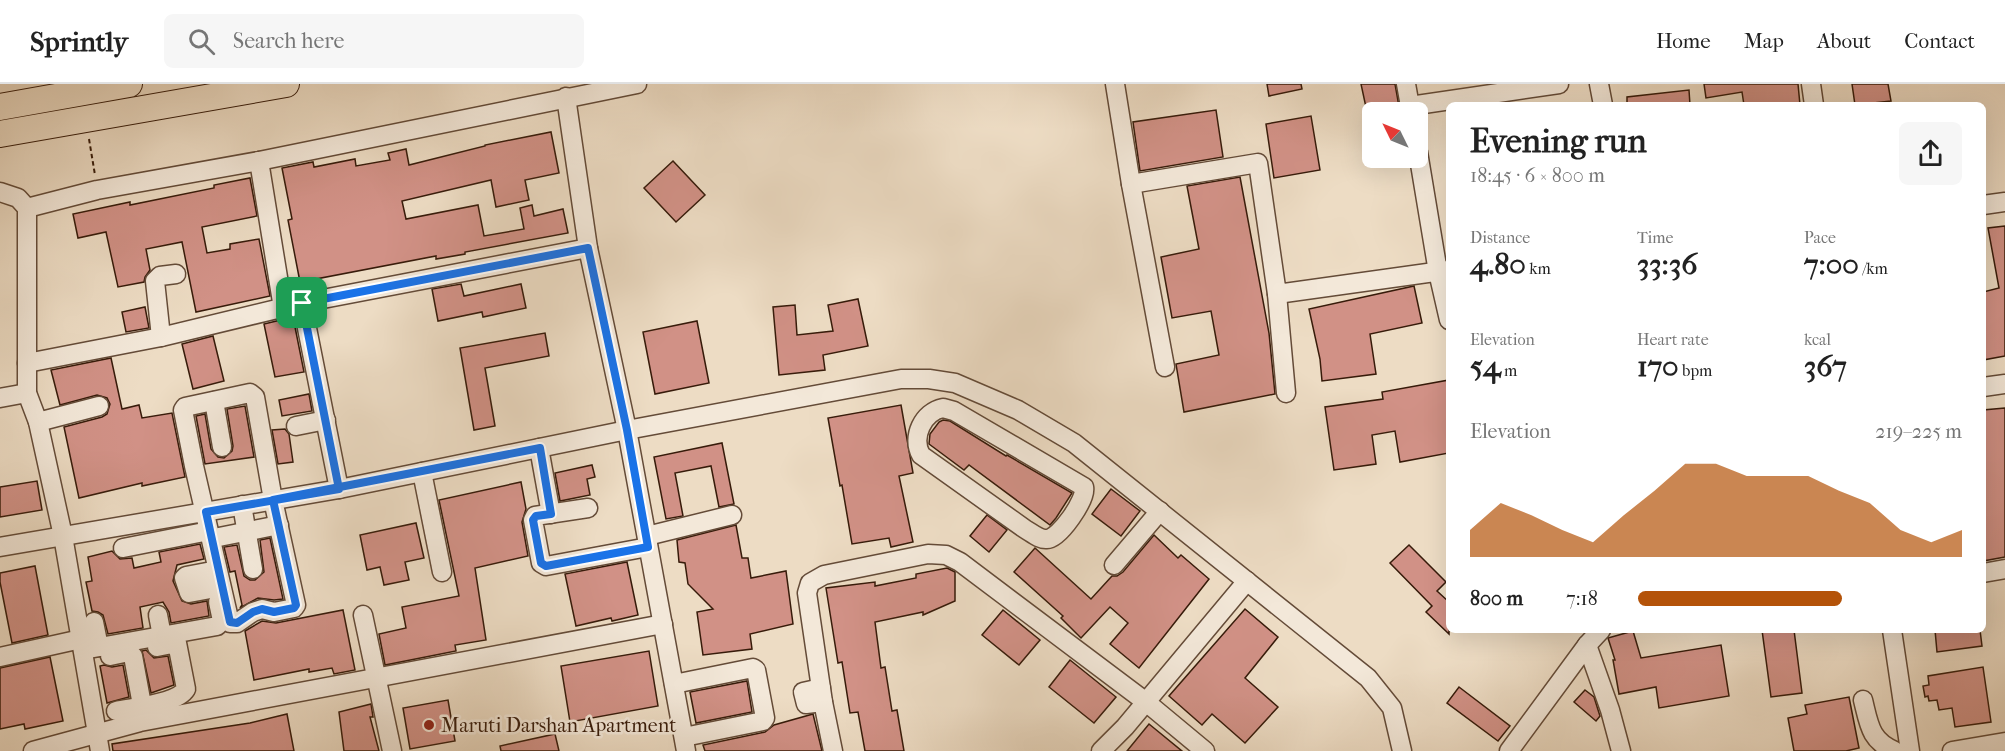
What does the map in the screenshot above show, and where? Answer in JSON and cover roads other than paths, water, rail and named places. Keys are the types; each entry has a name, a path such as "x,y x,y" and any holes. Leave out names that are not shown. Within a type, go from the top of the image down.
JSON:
{"highway":[{"path":"0,107 129,84"},
{"path":"0,134 285,84"}],"street":[{"path":"27,208 97,190 259,161 637,84"},
{"path":"1115,84 1165,368"},
{"path":"1406,84 1409,102"},
{"path":"1452,102 1559,84"},
{"path":"1599,84 1602,102"},
{"path":"1810,84 1813,102"},
{"path":"566,97 588,248 627,430 685,744 763,721 765,718 756,670 753,668 674,684"},
{"path":"1428,106 1446,103"},
{"path":"259,161 283,308"},
{"path":"1131,184 1258,163 1277,294 1286,393"},
{"path":"1421,168 1444,271 1446,291"},
{"path":"0,192 18,198 27,208 27,393 38,422 87,649 99,742"},
{"path":"1986,205 2005,202"},
{"path":"27,363 161,337 302,303 588,248"},
{"path":"1277,294 1444,271"},
{"path":"161,337 155,281 160,276 176,274"},
{"path":"302,303 339,489"},
{"path":"0,547 339,489 627,430 901,379 955,383 1026,414 1074,442 1368,678 1382,692 1392,708 1402,751"},
{"path":"954,411 955,383"},
{"path":"1986,387 2005,384"},
{"path":"0,398 27,393"},
{"path":"250,393 255,398 273,500 296,605 294,608 274,612 262,609 237,623 230,622 203,512 183,410 185,407 250,393"},
{"path":"214,401 222,447"},
{"path":"38,422 99,406"},
{"path":"938,409 954,411 1084,487 1083,500 1057,536 1049,540 1042,539 1025,529 921,455 917,439 920,426 938,409"},
{"path":"296,426 326,420"},
{"path":"540,448 551,514"},
{"path":"1078,515 1108,470"},
{"path":"422,472 442,572"},
{"path":"242,506 253,569"},
{"path":"588,508 536,516 533,520 541,563 546,566 648,541 732,515"},
{"path":"1114,564 1160,511"},
{"path":"0,657 87,649 218,626 222,621 214,579 211,534 203,512"},
{"path":"140,523 145,551"},
{"path":"123,548 145,551 211,534 246,532 279,525"},
{"path":"833,751 807,593 810,583 824,575 928,554 946,555 960,562 1146,702 1205,751"},
{"path":"1986,572 2005,569"},
{"path":"1101,751 1146,702 1247,581"},
{"path":"158,615 162,636"},
{"path":"363,615 392,751"},
{"path":"87,649 94,622"},
{"path":"116,711 144,716 376,679 663,624"},
{"path":"1509,751 1598,633"},
{"path":"1892,633 1910,751"},
{"path":"43,750 99,742 185,692 177,643 138,651"},
{"path":"1587,645 1610,710 1621,751"},
{"path":"87,649 129,652 133,656 144,716"},
{"path":"1863,700 1875,739 1895,751"},
{"path":"1952,751 2005,742"}],"place":[{"name":"Maruti Darshan Apartment","path":"429,725"}]}
